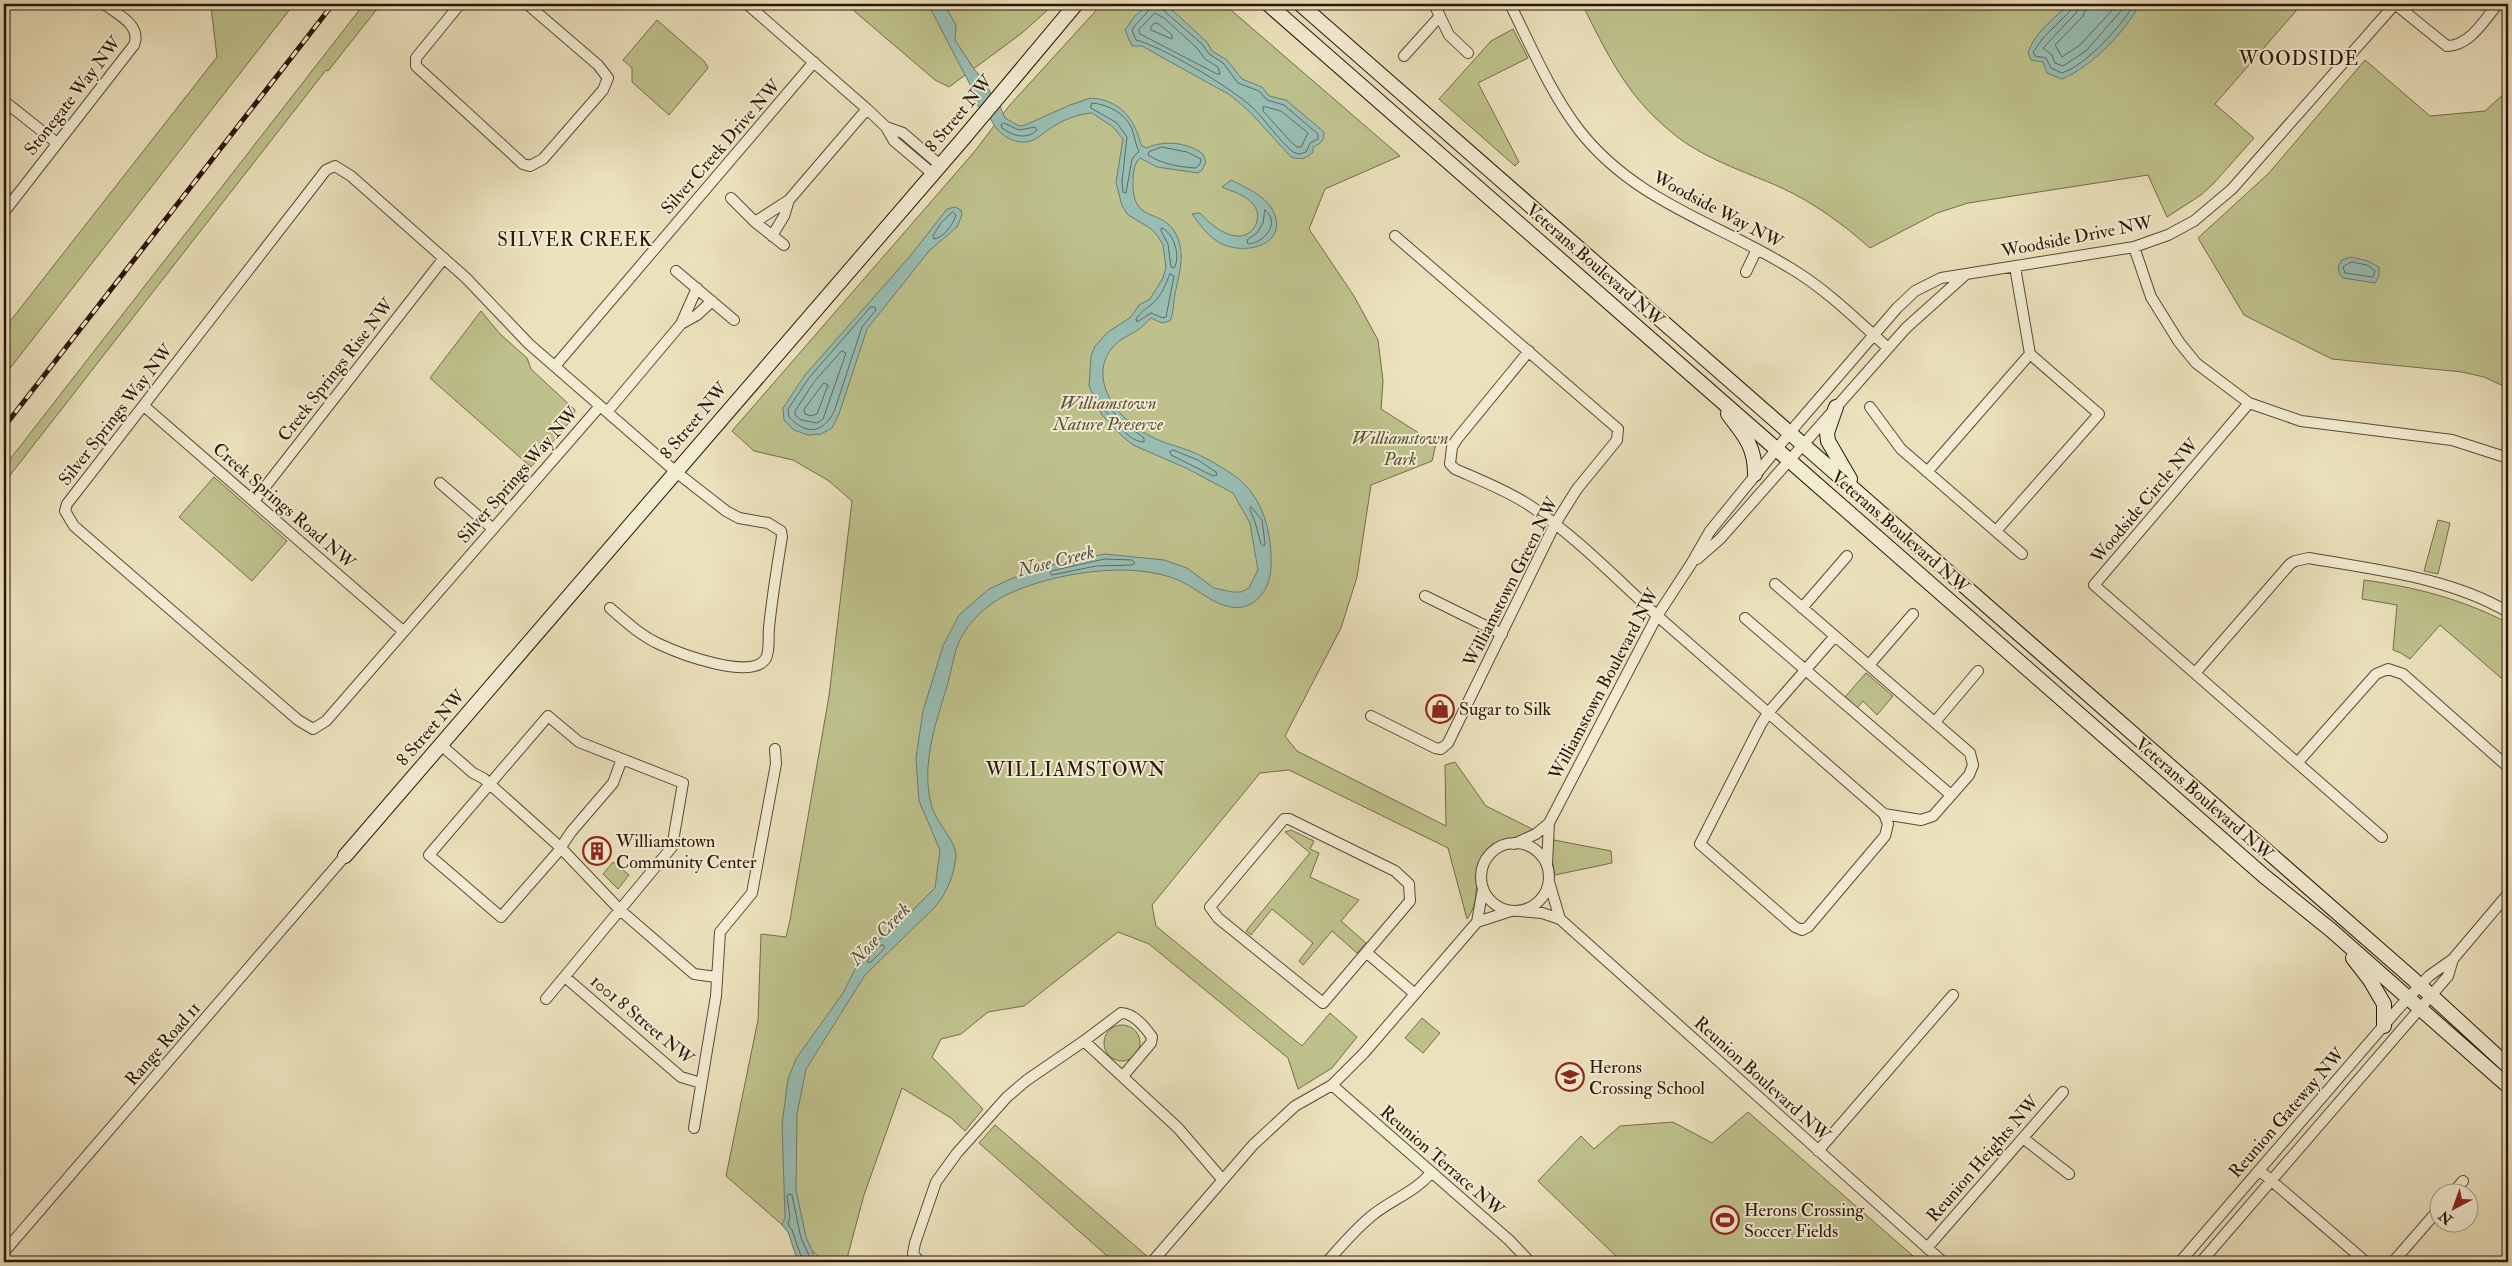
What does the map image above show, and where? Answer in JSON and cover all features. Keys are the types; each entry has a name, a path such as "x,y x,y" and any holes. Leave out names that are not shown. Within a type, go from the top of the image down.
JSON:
{"main road":[{"name":"Veterans Boulevard NW","path":"1268,4 2264,876 2331,930 2508,1086"},
{"name":"Veterans Boulevard NW","path":"1300,4 2508,1066"},
{"name":"8 Street NW","path":"345,856 936,170 1073,5"},
{"path":"1713,393 1750,443 1755,474"},
{"path":"1836,407 1827,433 1828,441 1840,465 1869,503"},
{"path":"2331,930 2380,995 2384,1004 2384,1026"}],"street":[{"name":"Stonegate Way NW","path":"4,212 136,38 133,27 104,4"},
{"path":"460,4 416,58 416,66 523,164 530,166 543,158 603,90 608,78 598,65 527,4"},
{"path":"746,4 867,109 886,127 894,141 936,170"},
{"path":"1434,4 1449,35 1468,53"},
{"name":"Woodside Way NW","path":"1510,4 1561,104 1579,130 1626,176 1655,197 1757,249 1817,286 1888,348"},
{"path":"2395,4 2446,46 2459,45 2467,40 2498,4"},
{"name":"Woodside Drive NW","path":"1776,449 1873,335 1915,291 1940,278 2134,247 2168,235 2194,221 2232,190 2395,4"},
{"path":"2503,4 2508,8"},
{"path":"1404,56 1440,16"},
{"name":"Silver Creek Drive NW","path":"555,366 814,62"},
{"path":"4,101 57,143"},
{"path":"755,222 789,200 867,109"},
{"name":"Silver Springs Way NW","path":"610,608 632,628 686,656 718,664 753,668 759,666 767,656 772,600 782,537 780,531 768,523 739,518 726,511 676,472 604,409 555,366 522,338 483,294 444,258 347,172 335,166 326,170 67,504 65,511 74,526 298,720 313,729 326,721 492,528 604,409 681,324 712,301"},
{"path":"731,198 755,222 784,245"},
{"path":"772,236 784,216 789,200"},
{"name":"Williamstown Green NW","path":"1371,716 1429,746 1441,749 1451,737 1555,524 1577,489 1617,440 1618,429 1395,236"},
{"path":"2134,247 2151,297 2179,342 2196,363 2249,404 2301,421 2452,440 2508,458"},
{"path":"1746,272 1757,249"},
{"name":"Creek Springs Rise NW","path":"254,501 444,258"},
{"path":"1996,531 2099,414 2030,354 2015,267"},
{"path":"676,271 734,320"},
{"path":"1789,460 1921,313 1965,275"},
{"name":"Silver Springs Way NW","path":"681,324 697,288"},
{"path":"1529,351 1457,439 1449,456 1450,464 1455,469 1514,496 1555,524 1657,616 1768,713 1884,814 1888,824 1885,836 1808,927 1802,930 1795,927 1704,850 1700,844 1768,713 1835,636"},
{"path":"1927,472 2030,354"},
{"name":"Woodside Circle NW","path":"2249,404 2094,585 2196,672 2382,837"},
{"name":"Creek Springs Road NW","path":"144,406 403,631"},
{"path":"1870,408 1901,449 2022,554"},
{"name":"Williamstown Boulevard NW","path":"1514,844 1536,834 1549,823 1657,616 1692,564 1710,531 1776,449"},
{"name":"Williamstown Boulevard NW","path":"1692,564 1720,539 1789,460"},
{"path":"440,483 492,528"},
{"path":"1802,608 1847,556"},
{"path":"2196,672 2290,564 2300,559 2309,558 2430,581 2468,594 2508,612"},
{"path":"1775,584 1970,753 1973,765 1969,775 1933,816 1921,820 1884,814"},
{"path":"1425,596 1502,634"},
{"path":"1869,665 1912,614"},
{"path":"1745,618 1951,795"},
{"path":"2298,762 2376,674 2388,669 2403,674 2508,767"},
{"path":"1934,722 1978,671"},
{"name":"1001 8 Street NW","path":"546,999 672,848 683,783 579,742 548,716 486,781 429,855 501,918 612,783 622,759"},
{"path":"443,743 477,768 486,781 560,847 620,910 694,974 716,978"},
{"name":"1001 8 Street NW","path":"694,1128 716,996 720,932 752,893 776,764 775,748"},
{"path":"1289,819 1396,871 1409,884 1410,901 1367,953 1323,1003 1218,918 1210,907 1284,820 1289,819"},
{"name":"Williamstown Boulevard NW","path":"1547,866 1549,823"},
{"path":"1152,1262 1222,1179 1295,1106 1332,1085 1415,994 1477,922 1483,888 1483,868 1489,855 1499,848 1514,844 1524,845 1536,851 1547,866 1560,919"},
{"name":"Range Road 11","path":"4,1252 345,856"},
{"path":"1477,922 1534,906 1542,898 1549,880"},
{"path":"1483,888 1496,905 1516,911"},
{"path":"2453,959 2508,894"},
{"name":"Reunion Boulevard NW","path":"1516,911 1542,913 1560,919 1943,1262"},
{"path":"1367,953 1415,994"},
{"name":"Reunion Gateway NW","path":"2180,1262 2408,998 2439,967 2453,959"},
{"name":"Reunion Gateway NW","path":"2201,1262 2448,976 2453,959"},
{"name":"1001 8 Street NW","path":"565,977 680,1077 701,1083"},
{"path":"1818,1151 1954,995"},
{"path":"920,1262 914,1254 915,1243 936,1182 956,1153 1006,1097 1027,1080 1084,1042 1121,1013 1127,1013 1139,1022 1152,1036 1151,1044 1123,1076"},
{"path":"1084,1042 1178,1128 1222,1179"},
{"name":"Reunion Terrace NW","path":"1332,1085 1509,1240 1530,1262"},
{"name":"Reunion Heights NW","path":"1927,1248 2063,1092"},
{"path":"2023,1138 2069,1174"},
{"path":"2259,1170 2366,1262"},
{"path":"1327,1262 1358,1227 1375,1213 1408,1194 1431,1173"},
{"path":"2393,1262 2430,1219"}],"green space":[{"path":"214,4 294,4 4,376 4,329 217,57 211,7"},
{"path":"364,4 381,4 328,71 326,70 4,483 4,467"},
{"path":"846,4 1051,4 1051,7 1022,33 949,87 935,80"},
{"name":"Williamstown Nature Preserve","path":"1102,4 1224,4 1400,156 1325,189 1309,229 1354,296 1378,340 1383,381 1381,409 1436,444 1432,461 1371,485 1357,577 1341,628 1285,736 1297,751 1446,826 1445,765 1455,762 1486,806 1536,831 1502,842 1492,847 1484,855 1478,872 1475,901 1467,919 1448,848 1289,770 1260,773 1152,905 1156,926 1302,1046 1330,1013 1357,1037 1332,1068 1298,1089 1288,1058 1149,944 1118,932 1024,1006 988,1012 961,1034 941,1039 932,1057 983,1109 965,1131 951,1118 902,1088 864,1195 846,1262 825,1262 726,1176 758,1020 761,934 786,937 790,920 829,696 852,501 829,481 793,460 754,451 732,431 975,151 1009,106"},
{"path":"1582,4 2302,4 2215,104 2254,138 2201,195 2167,217 2148,175 1968,203 1937,213 1870,248 1839,222 1817,207 1782,188 1738,170 1695,149 1670,131 1641,103 1629,88 1609,56"},
{"path":"657,20 705,62 708,68 669,115 632,82 632,68 623,60"},
{"path":"1513,29 1528,58 1478,83 1519,162 1515,166 1439,99 1491,41"},
{"path":"2365,60 2430,116 2485,111 2508,90 2508,388 2484,377 2462,372 2332,359 2244,315 2198,238 2269,173"},
{"path":"481,311 500,334 527,358 531,369 575,410 573,418 531,467 430,378"},
{"path":"214,477 287,541 252,581 179,517"},
{"path":"2438,520 2450,523 2438,574 2424,571"},
{"path":"2364,580 2402,586 2438,595 2473,607 2508,623 2508,684 2440,625 2410,659 2393,650 2397,605 2362,599"},
{"path":"1866,673 1893,696 1877,715 1863,701 1857,708 1845,697"},
{"path":"1291,830 1314,841 1310,849 1319,853 1310,877 1359,900 1341,921 1366,943 1357,953 1332,931 1303,965 1299,961 1313,943 1272,909 1251,935 1246,931 1310,853 1285,832"},
{"path":"1554,840 1611,851 1612,863 1555,875 1551,855"},
{"path":"613,862 629,875 618,889 603,874"},
{"path":"1422,1018 1440,1033 1423,1053 1405,1038"},
{"path":"1122,1025 1129,1026 1135,1030 1139,1036 1139,1050 1135,1056 1129,1060 1122,1061 1115,1060 1109,1056 1105,1050 1104,1043 1105,1036 1109,1030 1115,1026"},
{"name":"Herons Crossing Soccer Fields","path":"1748,1112 1920,1262 1617,1262 1619,1259 1538,1181 1581,1136 1594,1149 1620,1126 1673,1122 1712,1143"},
{"path":"995,1125 1148,1257 1144,1262 1114,1262 979,1143"}],"water":[{"path":"928,4 944,4 956,25 955,40 974,69 986,82 991,95 980,108 975,103 974,92"},
{"path":"1148,4 1163,4 1171,9 1207,42 1212,51 1227,60 1242,79 1262,87 1269,96 1286,100 1324,132 1323,140 1313,147 1313,152 1303,158 1291,157 1248,110 1230,95 1142,46 1132,46 1125,30 1134,17"},
{"path":"2070,4 2140,4 2126,26 2106,48 2084,66 2062,79 2047,73 2043,62 2031,60 2028,53 2040,32"},
{"path":"1091,98 1110,103 1125,112 1135,127 1141,145 1146,148 1168,143 1183,145 1203,154 1206,162 1198,173 1157,167 1140,158 1138,160 1133,179 1137,203 1148,214 1163,220 1176,234 1181,249 1180,272 1170,321 1162,323 1151,318 1140,328 1114,345 1106,358 1104,366 1105,388 1123,417 1141,431 1151,437 1190,451 1210,461 1237,478 1250,490 1261,509 1268,531 1271,572 1267,585 1260,597 1249,605 1242,607 1225,606 1217,603 1178,580 1159,574 1115,570 1068,575 1025,587 1006,595 983,610 965,631 956,650 934,729 928,776 934,813 955,851 954,870 946,890 935,907 865,975 806,1069 797,1114 796,1190 806,1237 817,1262 798,1262 788,1232 782,1225 785,1217 782,1124 788,1079 796,1059 843,993 868,944 888,935 935,888 940,850 919,801 916,758 923,711 943,646 959,615 989,589 1013,578 1047,566 1105,554 1164,560 1187,568 1214,588 1232,592 1241,592 1249,588 1258,570 1250,523 1233,493 1186,468 1133,445 1102,415 1089,386 1091,356 1095,346 1108,332 1131,317 1139,305 1150,299 1163,278 1166,267 1163,245 1157,235 1150,228 1128,215 1122,206 1116,182 1123,139 1113,127 1092,113 1069,118 1033,140 1024,142 1018,142 1006,137 996,128 990,117 1000,106 1005,118 1019,126 1025,125"},
{"path":"1231,180 1259,196 1272,209 1276,221 1276,231 1264,244 1243,248 1222,244 1209,235 1192,214 1200,213 1207,221 1225,233 1236,236 1248,234 1255,226 1258,215 1253,204 1246,198 1222,187"},
{"path":"955,207 961,210 962,215 957,227 929,251 867,329 839,414 832,428 821,434 808,435 794,430 784,420 783,408 805,375 911,255 947,209"},
{"path":"2351,257 2368,261 2379,267 2379,276 2375,283 2343,278 2338,269 2339,265 2342,260"}],"railway":[{"path":"4,427 333,4"}],"place":[{"name":"Sugar to Silk","path":"1440,709"},
{"name":"Williamstown Community Center","path":"597,851"},
{"name":"Herons Crossing School","path":"1570,1077"},
{"name":"Herons Crossing Soccer Fields","path":"1725,1220"}],"district":[{"name":"WOODSIDE","path":"2299,59"},
{"name":"SILVER CREEK","path":"575,240"},
{"name":"WILLIAMSTOWN","path":"1076,770"}],"park label":[{"name":"Williamstown Park","path":"1400,448"}],"water label":[{"name":"Nose Creek","path":"1056,561"},
{"name":"Nose Creek","path":"880,934"}]}
